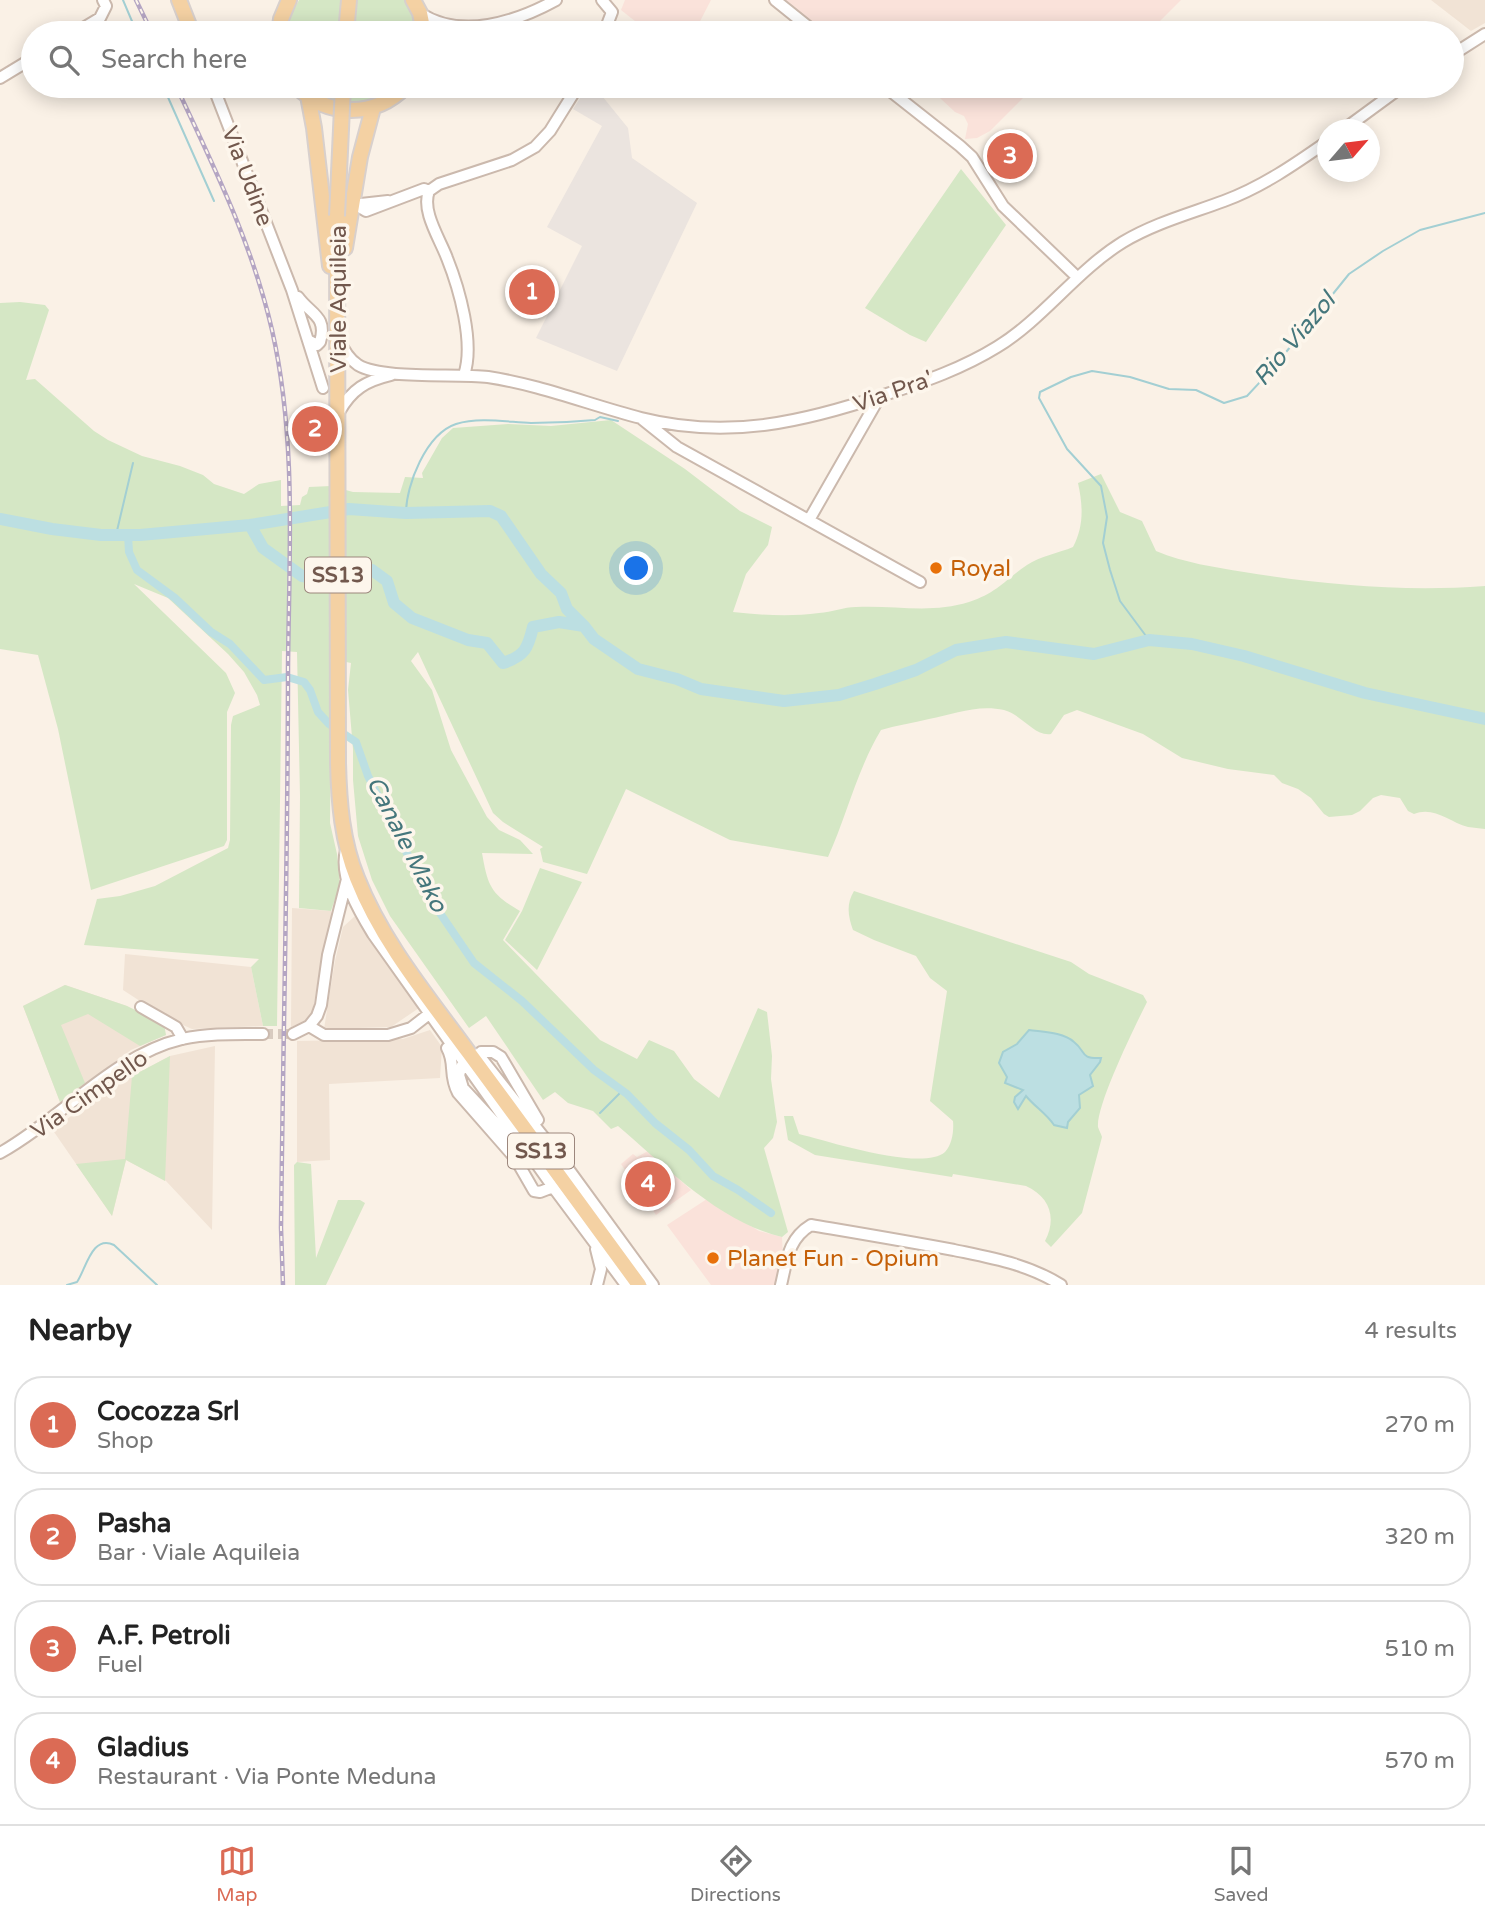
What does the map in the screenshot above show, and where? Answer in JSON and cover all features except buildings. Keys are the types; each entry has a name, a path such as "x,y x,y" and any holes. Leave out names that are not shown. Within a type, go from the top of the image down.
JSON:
{"main road":[{"path":"179,0 187,21"},
{"path":"275,0 279,21"},
{"path":"282,21 289,0"},
{"path":"347,21 349,0"},
{"path":"308,98 337,333"},
{"path":"312,98 339,110 373,108 392,98"},
{"name":"Viale Aquileia","path":"342,98 337,216 338,763 346,848"},
{"path":"337,333 349,213 362,145 373,108"},
{"name":"SS13","path":"346,848 370,908 432,1016 639,1285"}],"street":[{"path":"96,21 106,6 103,0"},
{"path":"507,21 536,11 556,0"},
{"path":"602,0 612,12 609,21"},
{"path":"775,0 801,21"},
{"path":"416,7 434,21"},
{"path":"1464,47 1485,34"},
{"path":"0,78 21,65"},
{"name":"Via Udine","path":"218,98 310,341 323,388"},
{"path":"485,377 471,359 459,292 427,207 429,191 439,184 512,160 535,147 570,98"},
{"path":"899,98 966,152 1003,206 1077,277"},
{"path":"1358,119 1387,98"},
{"name":"Via Pra'","path":"337,333 347,354 360,367 398,374 485,377 551,390 642,418 701,428 760,427 822,415 957,369 1001,345 1022,329 1077,277 1125,240 1153,226 1224,201 1261,184 1317,148"},
{"path":"388,201 424,188 429,191"},
{"name":"Via Udine","path":"283,267 298,298 320,318 320,342 317,345 310,341"},
{"path":"464,375 467,364 466,339"},
{"name":"Via Pra'","path":"339,412 359,386 398,374"},
{"path":"809,520 880,396"},
{"path":"642,418 677,447 920,582"},
{"path":"346,848 344,859 347,879 359,911 553,1187 626,1285"},
{"path":"293,1034 309,1026 321,1006 328,955 347,879"},
{"path":"338,920 349,912 359,911"},
{"path":"141,1007 176,1027 183,1039"},
{"path":"309,1026 324,1035 388,1035 411,1028 432,1016"},
{"path":"432,1016 457,1027 561,1159 653,1285"},
{"path":"432,1016 453,1058 452,1081 458,1093 515,1158 534,1191 540,1192 553,1187"},
{"name":"Via Cimpello","path":"0,1153 39,1128 128,1062 151,1050 183,1039 210,1035 263,1034"},
{"path":"481,1052 493,1052 501,1056 561,1159"},
{"path":"462,1065 459,1075 463,1088 544,1174"},
{"path":"781,1285 797,1233 810,1225 1012,1262 1040,1272 1061,1285"},
{"path":"588,1234 601,1262 597,1285"},
{"path":"597,1285 608,1276 619,1275"}],"shaded area":[{"path":"625,0 711,0 700,21 635,21 621,10"},
{"path":"786,0 1181,0 1160,21 811,21"},
{"path":"1431,0 1485,0 1485,23 1471,31 1464,26 1464,21 1458,21"},
{"path":"580,98 604,98 628,128 632,158 697,203 617,371 536,338 582,246 547,227 602,126 573,109"},
{"path":"940,98 1023,98 990,131 977,138 965,139 968,124 964,116 955,112"},
{"path":"292,908 331,911 331,928 313,1009 307,1021 291,1027"},
{"path":"355,916 419,1008 391,1027 324,1029 343,927"},
{"path":"125,954 251,967 263,1026 192,1029 163,1016 123,990"},
{"path":"65,985 127,1006 166,1035 131,1050 60,1102 23,1006"},
{"path":"430,1030 442,1047 440,1078 329,1084 330,1160 297,1162 297,1041 403,1039"},
{"path":"215,1046 212,1230 166,1181 126,1160 112,1216 52,1129 125,1080 170,1056"},
{"path":"648,1151 691,1190 656,1215 621,1164 633,1154 637,1157"},
{"path":"707,1199 759,1231 782,1237 783,1257 775,1285 711,1285 667,1225"}],"green space":[{"path":"299,0 406,0 415,21 288,21"},
{"path":"325,98 381,98 352,104"},
{"path":"961,169 1006,225 926,342 865,308"},
{"path":"0,303 45,305 49,310 26,380 35,379 94,431 142,456 180,466 203,475 214,484 244,494 259,484 281,480 281,506 300,505 309,487 331,486 353,492 400,493 405,477 423,478 422,473 442,438 453,428 508,424 551,426 611,420 685,469 740,511 772,527 768,545 746,574 733,612 786,615 851,607 941,608 969,602 994,590 1032,562 1073,547 1082,516 1078,483 1101,474 1120,512 1142,521 1156,551 1178,559 1244,572 1334,584 1394,588 1485,586 1485,829 1468,827 1435,813 1414,814 1408,811 1400,798 1381,795 1352,815 1329,817 1311,798 1282,783 1274,775 1228,769 1182,758 1143,734 1077,710 1064,715 1051,734 1045,734 1010,712 985,708 881,730 865,761 828,857 730,840 626,789 587,874 543,862 540,849 543,847 493,813 418,652 411,661 432,690 451,750 487,817 499,830 520,840 533,854 482,853 492,888 503,900 520,911 503,940 600,1040 637,1059 649,1040 674,1051 694,1079 719,1098 758,1008 767,1012 777,1122 773,1138 764,1148 788,1232 782,1237 759,1230 694,1191 618,1126 611,1129 593,1111 568,1103 555,1092 543,1100 486,1016 469,1028 390,916 372,880 358,836 348,690 351,663 332,659 330,823 340,884 331,911 299,908 297,652 282,651 277,1026 263,1026 251,967 259,959 84,945 97,899 120,896 155,886 228,848 233,716 260,705 244,672 228,654 168,598 134,584 226,673 235,693 227,712 227,840 224,846 91,890 58,729 38,655 0,649"},
{"path":"540,868 582,882 537,970 505,940 522,911"},
{"path":"854,891 1071,962 1089,974 1143,995 1147,1002 1103,1101 1098,1127 1102,1137 1082,1213 1051,1247 1045,1241 1051,1216 1049,1209 1041,1196 1026,1186 815,1155 788,1140 784,1116 793,1116 799,1134 896,1157 933,1157 945,1152 952,1138 953,1121 930,1101 947,991 930,978 916,956 853,930 849,910","holes":["1043,1032 1069,1039 1088,1057 1100,1058 1090,1075 1092,1086 1079,1095 1079,1108 1068,1122 1067,1128 1054,1125 1026,1095 1018,1109 1020,1094 1024,1090 1007,1077"]},
{"path":"65,985 127,1006 164,1024 166,1035 140,1046 88,1014 61,1025 85,1083 60,1102 23,1006"},
{"path":"170,1056 165,1181 126,1160 112,1216 76,1164 125,1159 132,1076"},
{"path":"297,1162 311,1164 316,1258 338,1200 360,1200 365,1203 326,1285 295,1285 294,1165"}],"water":[{"path":"1029,1030 1064,1036 1074,1042 1086,1056 1101,1058 1090,1075 1093,1086 1079,1095 1080,1108 1068,1122 1067,1128 1054,1125 1026,1096 1018,1109 1014,1102 1015,1097 1023,1090 1005,1083 1007,1077 999,1063 1003,1052 1017,1044"}],"waterway":[{"path":"123,0 132,21"},
{"path":"168,98 214,201"},
{"name":"Rio Viazol","path":"1149,640 1120,601 1110,570 1103,543 1107,517 1101,486 1067,449 1039,398 1040,392 1071,377 1092,371 1130,377 1169,389 1196,390 1224,403 1247,396 1274,367 1349,274 1420,230 1485,213"},
{"path":"406,513 414,475 427,449 445,430 456,424 484,420 563,422 595,420 600,417 618,421"},
{"path":"116,535 133,463"},
{"path":"0,519 101,535 140,535 250,525 349,509 406,513 490,511 501,516 541,574 561,593 567,609 584,626"},
{"path":"250,525 263,548 302,576 326,580 372,570 387,581 394,603 412,618 468,640 487,643 503,663 521,654 533,627 559,622 584,626 594,639 638,669 677,679 701,689 784,701 839,695 916,670 956,650 1006,642 1094,654 1149,640 1192,644 1244,656 1365,693 1485,719"},
{"name":"Canale Mako","path":"128,535 129,552 137,570 175,598 211,632 230,644 264,680 287,677 304,682 318,712 329,724 356,742 368,776 429,897 474,963 522,1001 594,1070 627,1094 655,1123 689,1150 713,1176 771,1213"},
{"path":"600,1113 622,1091"},
{"path":"67,1285 77,1282 95,1248 106,1243 114,1245 157,1285"}],"tunnel":[{"path":"263,1034 293,1034"}],"railway":[{"path":"136,0 146,21"},
{"path":"182,98 243,235 254,266 272,330 285,413 290,540 281,1228 283,1285"}],"place":[{"name":"A.F. Petroli","path":"1010,156"},
{"name":"Cocozza Srl","path":"532,292"},
{"name":"Pasha","path":"315,429"},
{"name":"Royal","path":"936,568"},
{"name":"Gladius","path":"648,1184"},
{"name":"Planet Fun - Opium","path":"713,1258"}]}
